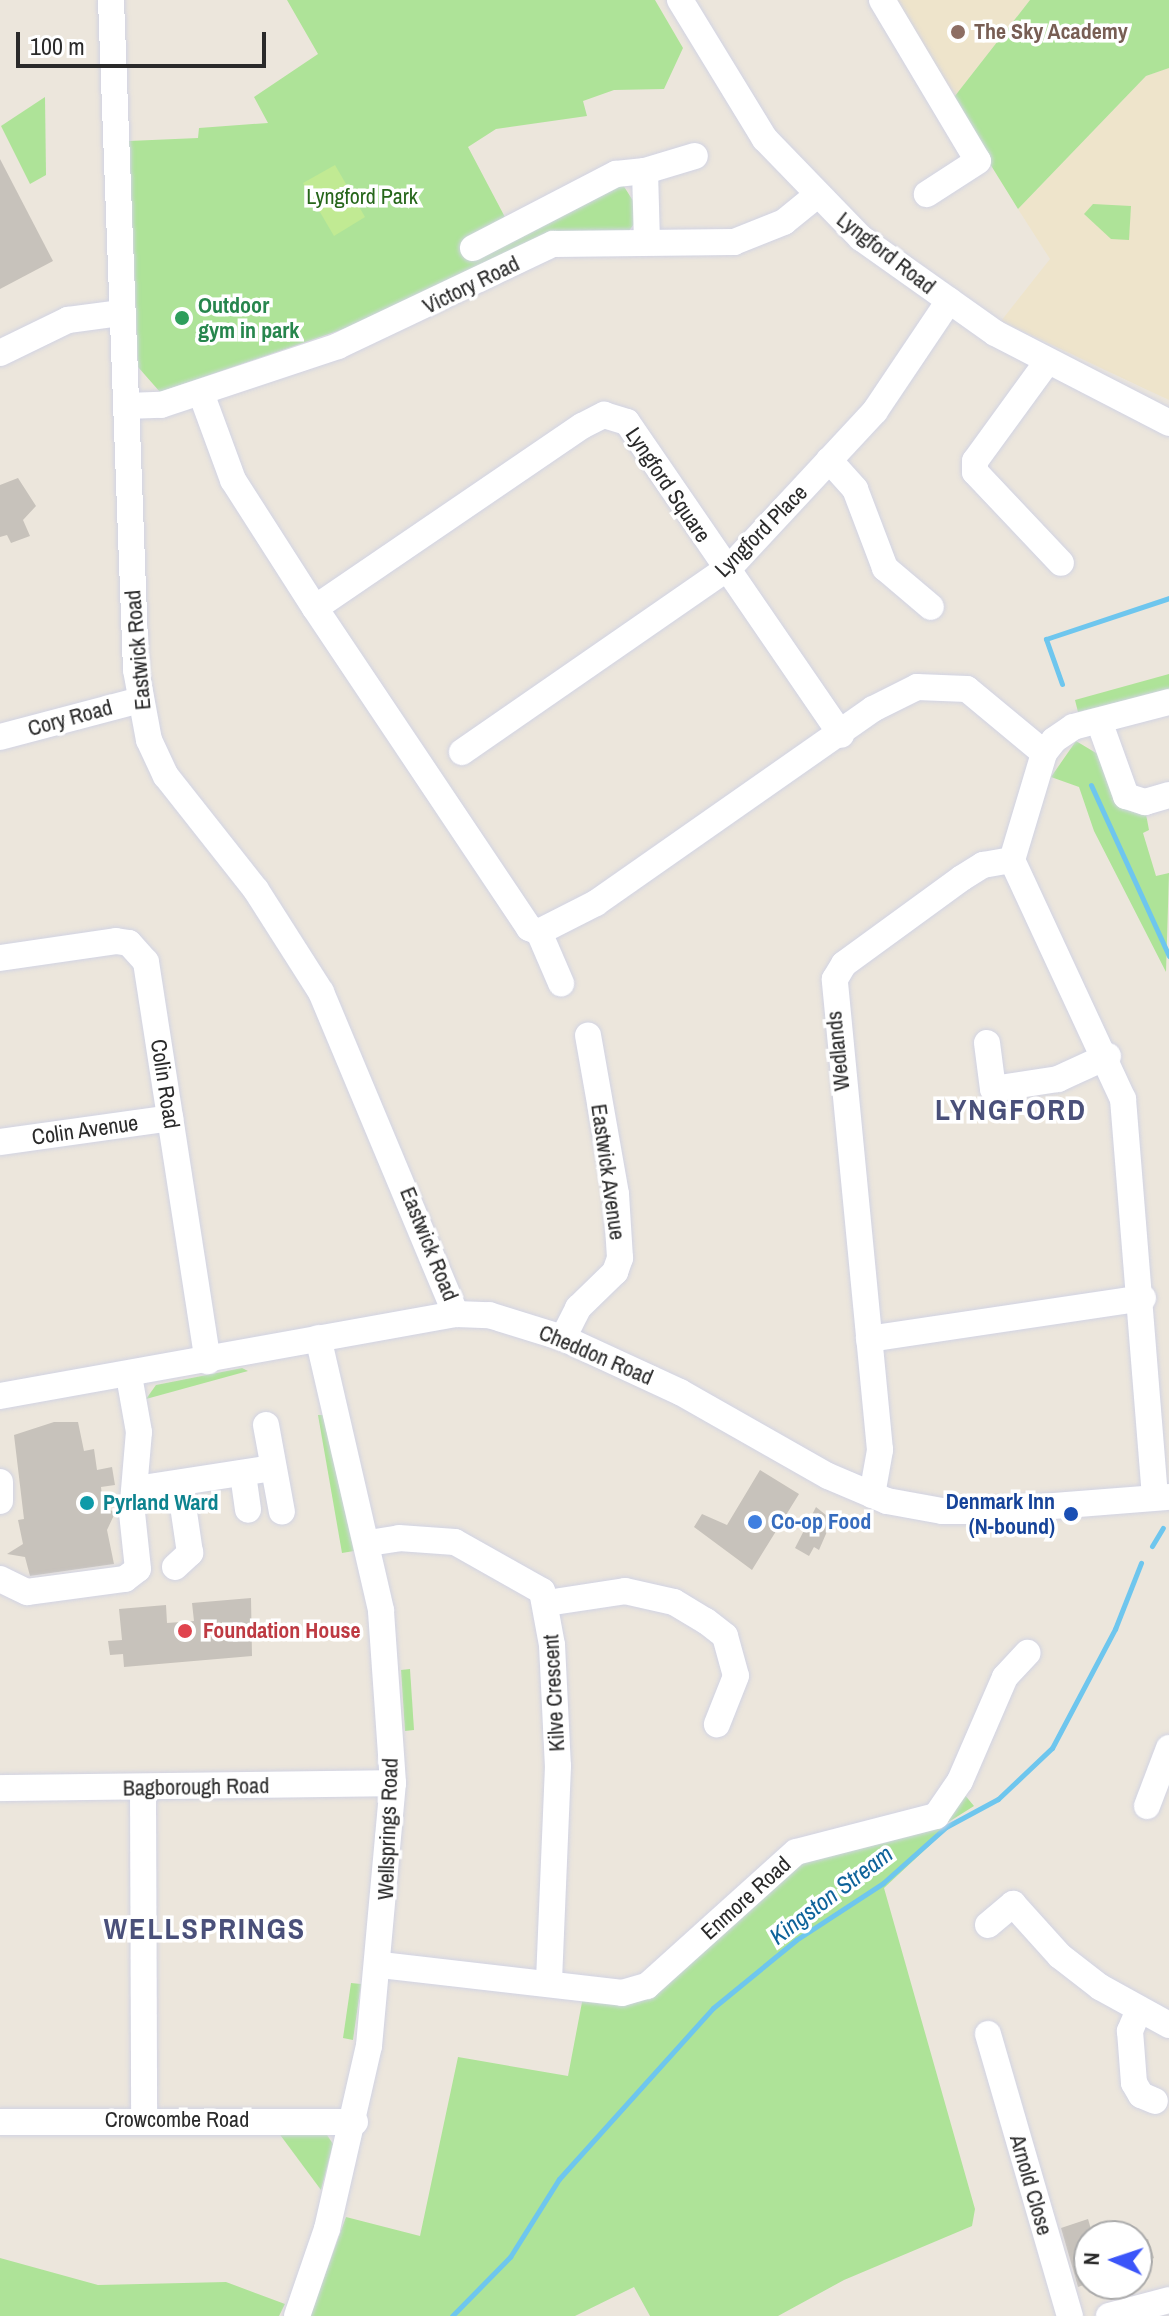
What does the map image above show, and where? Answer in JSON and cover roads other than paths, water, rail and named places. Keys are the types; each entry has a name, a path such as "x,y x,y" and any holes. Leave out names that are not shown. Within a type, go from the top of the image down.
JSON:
{"street":[{"name":"Eastwick Road","path":"111,0 120,313 140,700 166,776 256,890 321,992 456,1314"},
{"name":"Lyngford Road","path":"680,0 735,98 816,196 891,262 1047,362 1169,423"},
{"path":"882,0 983,168 927,194"},
{"path":"483,234 616,174 645,171 695,156"},
{"path":"645,171 647,241"},
{"name":"Victory Road","path":"126,406 161,405 201,393 380,329 553,244 734,242 784,222 816,196"},
{"name":"Lyngford Place","path":"462,752 490,746 726,570 875,411 949,301"},
{"path":"0,353 68,320 120,313"},
{"path":"1047,362 975,461 975,472 1061,563"},
{"path":"201,393 233,480 529,928 539,932 561,983"},
{"name":"Lyngford Square","path":"315,608 604,415 627,422 841,735"},
{"path":"829,460 855,489 885,568 907,573 931,607"},
{"path":"539,932 596,903 898,694 953,685 981,698 1044,753"},
{"name":"Cory Road","path":"0,737 140,700"},
{"path":"1162,1497 1123,1099 1108,1056 1012,860 1044,753 1073,727 1169,702"},
{"path":"1099,721 1126,796 1145,802 1169,795"},
{"name":"Wedlands","path":"872,1495 880,1450 835,979 844,964 962,878 983,865 1012,860"},
{"name":"Colin Road","path":"0,958 116,941 139,950 170,1118 208,1361"},
{"name":"Eastwick Avenue","path":"563,1338 578,1308 615,1272 620,1258 616,1194 588,1035"},
{"path":"987,1043 994,1098 1058,1079 1108,1056"},
{"name":"Colin Avenue","path":"0,1142 170,1118"},
{"path":"869,1339 1143,1298"},
{"name":"Cheddon Road","path":"0,1396 129,1376 456,1314 507,1319 563,1338 729,1416 872,1495 942,1511 1162,1497"},
{"name":"Wellsprings Road","path":"297,2316 355,2122 381,1965 393,1783 381,1610 369,1543 318,1338"},
{"path":"0,1579 27,1592 134,1574 139,1432 129,1376"},
{"path":"266,1425 282,1512"},
{"path":"136,1489 180,1485 273,1468"},
{"path":"243,1474 248,1510"},
{"path":"0,1482 0,1501"},
{"path":"175,1567 190,1553 180,1485"},
{"name":"Kilve Crescent","path":"369,1543 399,1538 455,1542 530,1580 547,1603 558,1766 549,1984"},
{"path":"547,1603 625,1591 674,1602 725,1636 736,1676 731,1716"},
{"name":"Enmore Road","path":"381,1965 622,1993 647,1986 796,1852 936,1816 960,1781 1005,1677 1027,1653"},
{"path":"1147,1806 1169,1748"},
{"name":"Bagborough Road","path":"0,1788 393,1783"},
{"path":"143,1788 144,2122"},
{"path":"988,1925 1020,1897 1060,1956 1138,2012 1169,2025"},
{"path":"1138,2012 1130,2031 1134,2083 1141,2095 1155,2101"},
{"name":"Arnold Close","path":"999,2044 1021,2161 1070,2316"},
{"name":"Crowcombe Road","path":"0,2122 355,2122"},
{"path":"1109,2316 1167,2306"}],"waterway":[{"name":"Kingston Stream","path":"1062,684 1046,639 1169,598"},
{"name":"Kingston Stream","path":"1091,785 1169,956"},
{"name":"Kingston Stream","path":"1152,1546 1163,1528"},
{"name":"Kingston Stream","path":"452,2316 510,2257 559,2179 713,2008 796,1940 883,1883 946,1827 998,1799 1052,1748 1115,1629 1141,1563"}],"place":[{"name":"The Sky Academy","path":"958,32"},
{"name":"Outdoor gym in park","path":"182,318"},
{"name":"Pyrland Ward","path":"87,1503"},
{"name":"Denmark Inn (N-bound)","path":"1071,1514"},
{"name":"Co-op Food","path":"755,1522"},
{"name":"Foundation House","path":"185,1631"}],"district":[{"name":"LYNGFORD","path":"1011,1109"},
{"name":"WELLSPRINGS","path":"205,1928"}],"park label":[{"name":"Lyngford Park","path":"362,197"}]}
